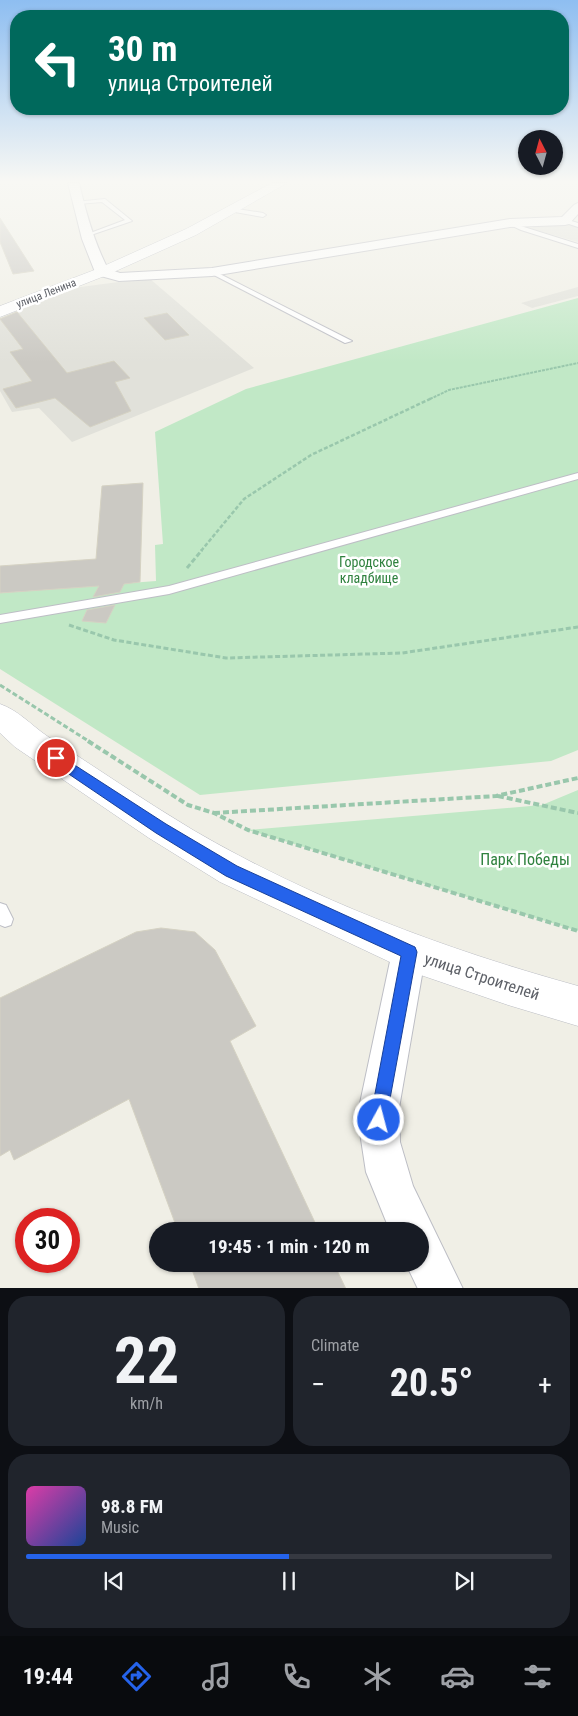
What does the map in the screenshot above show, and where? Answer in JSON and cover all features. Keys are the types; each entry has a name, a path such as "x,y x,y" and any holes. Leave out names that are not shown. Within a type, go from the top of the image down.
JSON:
{"street":[{"path":"90,243 102,272 119,277 212,272 388,243"},
{"name":"улица Ленина","path":"1,311 102,272 166,243"},
{"name":"улица Строителей","path":"3,702 26,738 161,828 232,871 409,952 508,986 578,1006"},
{"path":"408,1222 392,1190 381,1154 378,1131 379,1108 409,952"},
{"path":"429,1264 441,1288"}],"lane":[{"path":"212,272 348,341"},
{"path":"0,620 169,590 578,476"}],"path":[{"path":"169,590 244,499 311,454 449,390 578,363"},
{"path":"32,613 114,640 226,658 402,653 578,627"},
{"path":"0,685 3,702"},
{"path":"0,692 3,702 188,805 214,814 248,830 578,931"},
{"path":"214,814 496,796 578,778"},
{"path":"496,796 578,813"}],"shaded area":[{"path":"149,278 254,368 72,442 39,408 12,412 0,391 0,318 73,288"},
{"path":"578,287 578,296 532,308 521,303"}],"green space":[{"name":"Городское кладбище","path":"578,298 578,750 551,761 200,795 0,669 0,593 156,581 155,545 163,544 155,432 246,389"},
{"name":"Парк Победы","path":"578,790 578,931 248,830 542,805"}],"building":[{"path":"0,243 16,243 34,271 13,274"},
{"path":"17,312 67,373 114,361 130,378 115,382 131,411 90,427 55,398 16,408 3,389 32,381 10,352 23,349 0,319"},
{"path":"167,313 189,335 165,340 144,318"},
{"path":"143,483 140,582 124,584 120,592 93,597 99,586 0,593 0,566 96,559 102,486"},
{"path":"115,605 106,623 82,621 87,610"},
{"path":"161,928 195,932 215,950 256,1026 230,1041 315,1222 175,1222 129,1099 14,1160 10,1150 0,1156 0,998 136,932"},
{"path":"193,1272 338,1272 346,1288 199,1288"}],"route":[{"path":"56,758 161,828 232,871 409,952 379,1108 379,1120"}]}
